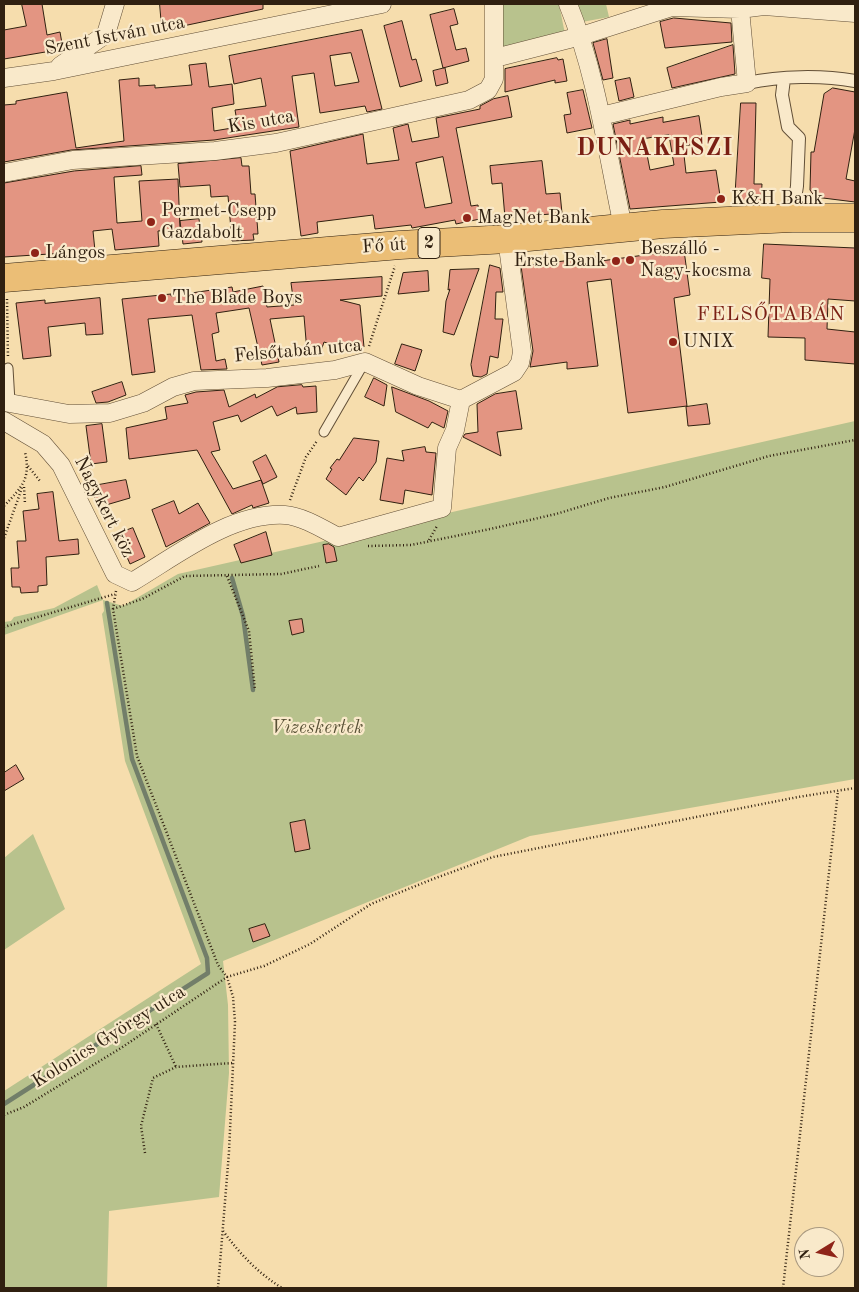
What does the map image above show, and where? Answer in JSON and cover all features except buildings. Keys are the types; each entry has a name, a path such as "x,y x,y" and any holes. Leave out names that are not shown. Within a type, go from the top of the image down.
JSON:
{"main road":[{"name":"Fő út","path":"4,278 400,245 507,239 623,226 792,218 855,218"}],"street":[{"path":"54,71 106,34 116,4"},
{"name":"Szent István utca","path":"4,78 54,71 382,4"},
{"path":"494,4 495,58 581,36 672,7 740,9 749,6 783,7 855,13"},
{"path":"568,4 581,36 601,116 623,226"},
{"path":"740,9 747,83"},
{"name":"Kis utca","path":"4,172 73,160 214,151 276,143 459,102 488,90 494,78 495,58"},
{"path":"601,116 747,83 784,79 836,78 855,81"},
{"path":"784,79 782,95 788,127 799,138 797,186 792,218"},
{"path":"117,585 132,582 223,528 258,517 286,515 317,526 338,537 442,508 448,448 461,400 514,372 520,363 522,352 507,239"},
{"name":"Felsőtabán utca","path":"7,402 69,414 110,414 143,403 173,387 194,380 267,378 335,370 365,362 418,386 461,400"},
{"name":"Nagykert köz","path":"9,424 43,444 61,465 115,574 117,585"}],"lane":[{"path":"324,432 365,362"},
{"path":"7,402 8,368"}],"path":[{"path":"365,362 400,245"},
{"path":"7,307 8,368"},
{"path":"4,538 12,512 24,486 28,466 24,446 9,424"},
{"path":"286,515 306,456 324,432"},
{"path":"338,537 371,547 410,545 556,514 608,498 665,487 769,456 855,440"},
{"path":"28,466 40,481"},
{"path":"24,486 25,504"},
{"path":"4,506 24,486"},
{"path":"113,609 142,599 185,576 282,574 319,566"},
{"path":"227,576 249,631 255,690"},
{"path":"117,585 113,609 138,756 218,965 227,977 233,997 235,1022 233,1063 218,1288"},
{"path":"4,628 117,585"},
{"name":"Kolonics György utca","path":"4,1116 24,1106 156,1024 227,977 264,966 310,944 371,904 493,857 855,788"},
{"path":"783,1288 838,791"},
{"path":"156,1024 176,1067"},
{"path":"145,1153 140,1126 154,1078 176,1067 233,1063"},
{"path":"223,1230 236,1249 262,1276 282,1288"}],"green space":[{"path":"500,4 559,4 565,34 499,51"},
{"path":"578,4 606,4 609,17 582,22"},
{"name":"Vizeskertek","path":"855,421 855,779 530,836 223,961 228,1005 229,1073 219,1197 109,1211 107,1288 4,1288 4,1091 201,964 125,761 102,614 104,611 103,600 123,606 178,574"},
{"path":"97,585 103,600 4,635 4,622 11,621 14,617 54,608"},
{"path":"33,834 65,909 4,950 4,858"}],"waterway":[{"path":"232,578 243,616 253,690"},
{"path":"4,1104 208,973 207,958 132,759 107,603"}],"place":[{"name":"K&H Bank","path":"721,199"},
{"name":"MagNet Bank","path":"467,218"},
{"name":"Permet-Csepp Gazdabolt","path":"151,222"},
{"name":"Lángos","path":"35,253"},
{"name":"Beszálló - Nagy-kocsma","path":"630,260"},
{"name":"Erste Bank","path":"616,261"},
{"name":"The Blade Boys","path":"162,298"},
{"name":"UNIX","path":"673,342"}],"district":[{"name":"DUNAKESZI","path":"655,149"},
{"name":"FELSŐTABÁN","path":"771,315"}]}
